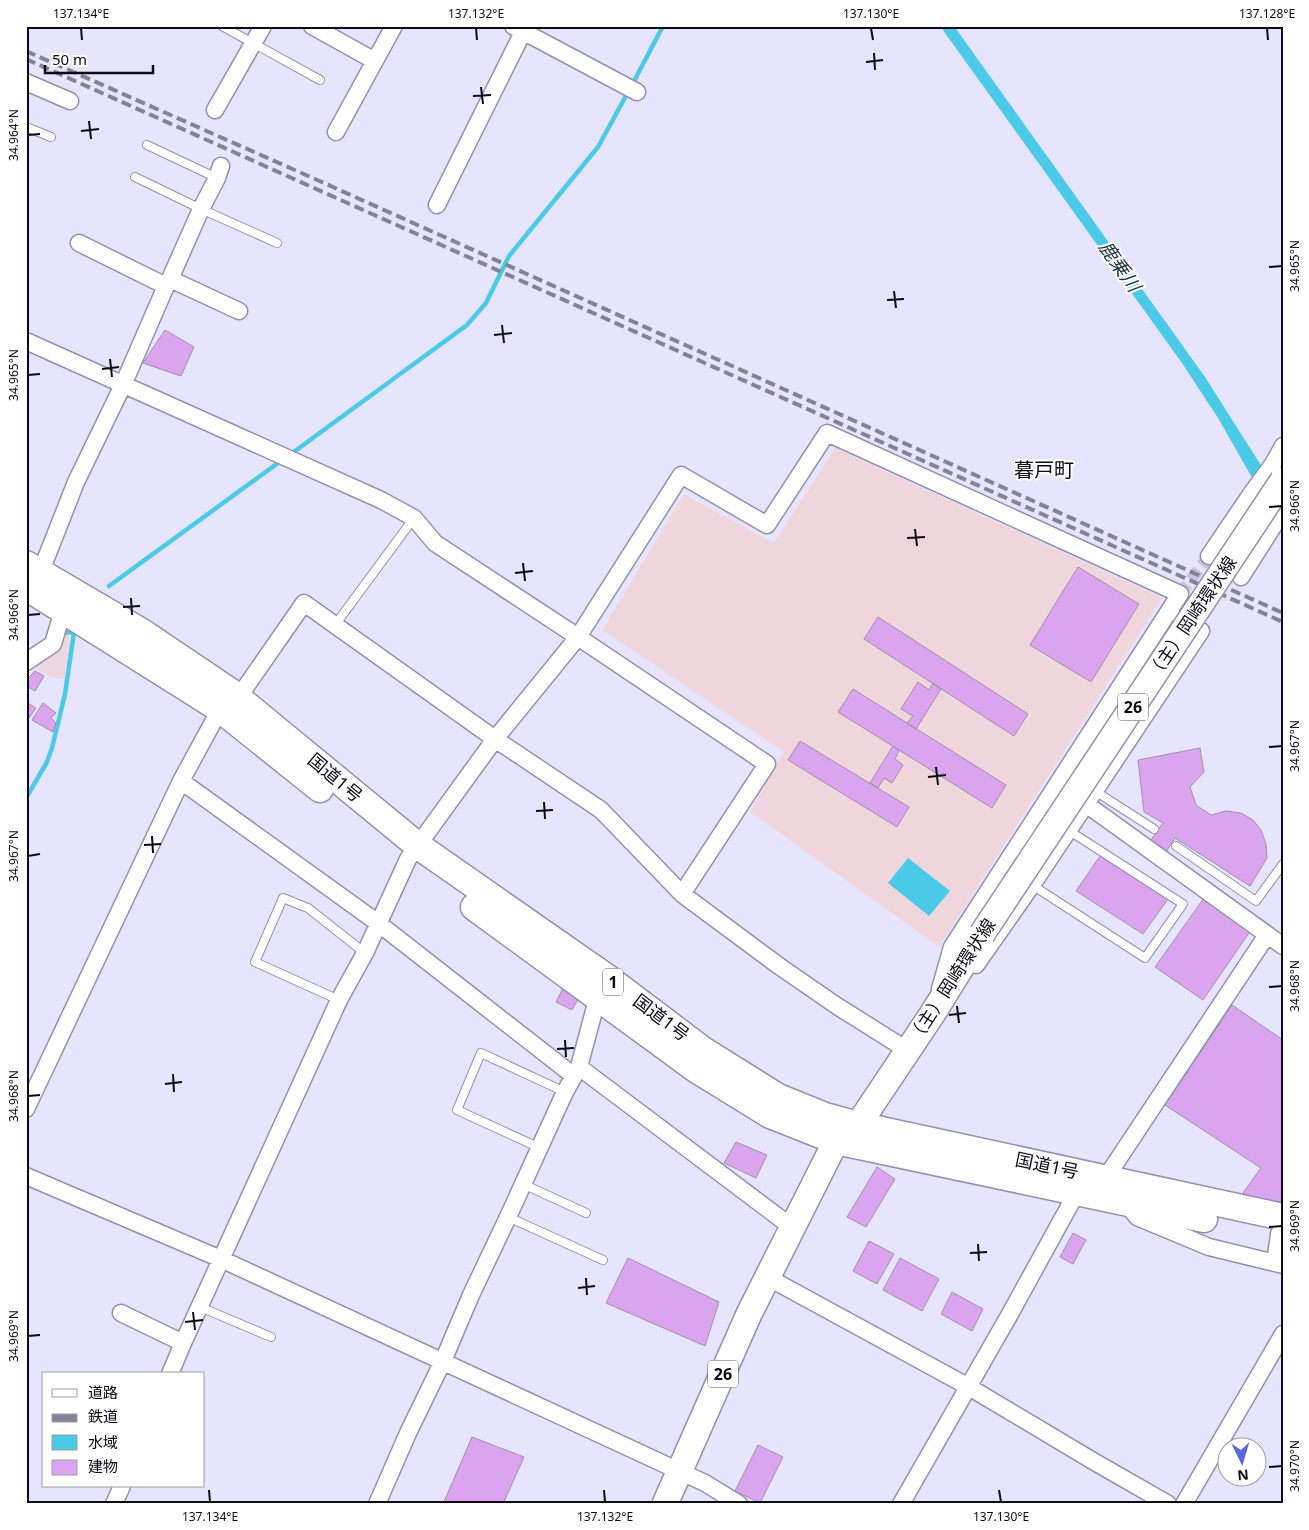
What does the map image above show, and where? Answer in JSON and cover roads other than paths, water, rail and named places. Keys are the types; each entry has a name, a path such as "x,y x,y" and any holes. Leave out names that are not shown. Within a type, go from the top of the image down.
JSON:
{"highway":[{"name":"国道1号","path":"31,574 63,610 230,700"},
{"name":"国道1号","path":"31,574 142,632 230,700 412,852 603,988 778,1097 825,1116 858,1125 1106,1179 1281,1229"},
{"name":"国道1号","path":"603,988 698,1070 770,1115 836,1141 1125,1203 1281,1229"}],"main road":[{"name":"（主）岡崎環状線","path":"665,1504 749,1314 836,1141 858,1125 933,1013 1279,473"}],"street":[{"path":"215,110 263,26"},
{"path":"312,26 375,61"},
{"path":"336,132 394,26"},
{"path":"437,205 521,28 637,92"},
{"path":"26,82 70,101"},
{"path":"31,574 123,385 219,172"},
{"path":"79,243 239,312"},
{"path":"26,341 381,500 414,518 435,543 767,764 682,894"},
{"path":"171,1372 339,1000 365,952 412,852 495,739 578,637 681,475 767,525 827,433 1180,594 952,948 933,1013"},
{"path":"1209,556 1251,494 1279,473 1283,446"},
{"path":"1241,576 1283,512"},
{"path":"26,1108 181,781 230,700 304,603 495,739 601,810 682,894 779,966 837,1006 907,1050"},
{"path":"26,662 53,644 63,610"},
{"path":"933,1013 972,971 1091,798 1201,631 1169,611"},
{"path":"181,781 378,923 576,1071 793,1228"},
{"path":"1091,798 1283,946"},
{"path":"1106,1179 1267,935"},
{"path":"377,1504 408,1432 443,1361 471,1295 576,1071 603,988"},
{"path":"26,1176 221,1259 443,1361 705,1483 739,1504"},
{"path":"901,1504 969,1387 1077,1192"},
{"path":"1125,1203 1137,1217 1201,1244 1279,1264 1281,1229"},
{"path":"767,1277 969,1387 1168,1504"},
{"path":"121,1313 183,1343"},
{"path":"1184,1504 1283,1334"},
{"path":"114,1504 121,1488"}],"lane":[{"path":"222,26 320,80"},
{"path":"26,126 51,137"},
{"path":"147,145 219,172"},
{"path":"135,177 277,243"},
{"path":"335,625 414,518"},
{"path":"1091,798 1154,829"},
{"path":"1032,885 1145,958 1183,904 1068,830"},
{"path":"1176,846 1256,902 1283,864"},
{"path":"339,1000 255,962 283,898 308,908 365,952"},
{"path":"540,1148 457,1110 481,1053 565,1092"},
{"path":"523,1184 586,1213"},
{"path":"508,1217 603,1260"},
{"path":"200,1307 271,1337"}],"water":[{"name":"鹿乗川","path":"940,26 954,26 1205,377 1283,500 1283,524 1278,523 1218,418 1182,363"},
{"path":"908,858 950,891 929,916 888,883"}],"waterway":[{"path":"632,85 663,26"},
{"path":"291,454 467,325 486,303 509,256 598,147 627,94"},
{"path":"109,586 278,463"},
{"path":"26,798 47,762 65,694 74,632 61,633"}],"tunnel":[{"path":"1180,594 1209,556"}],"railway":[{"path":"26,51 1283,613"},
{"path":"26,59 1283,622"}],"district":[{"name":"暮戸町","path":"1044,470"}]}
